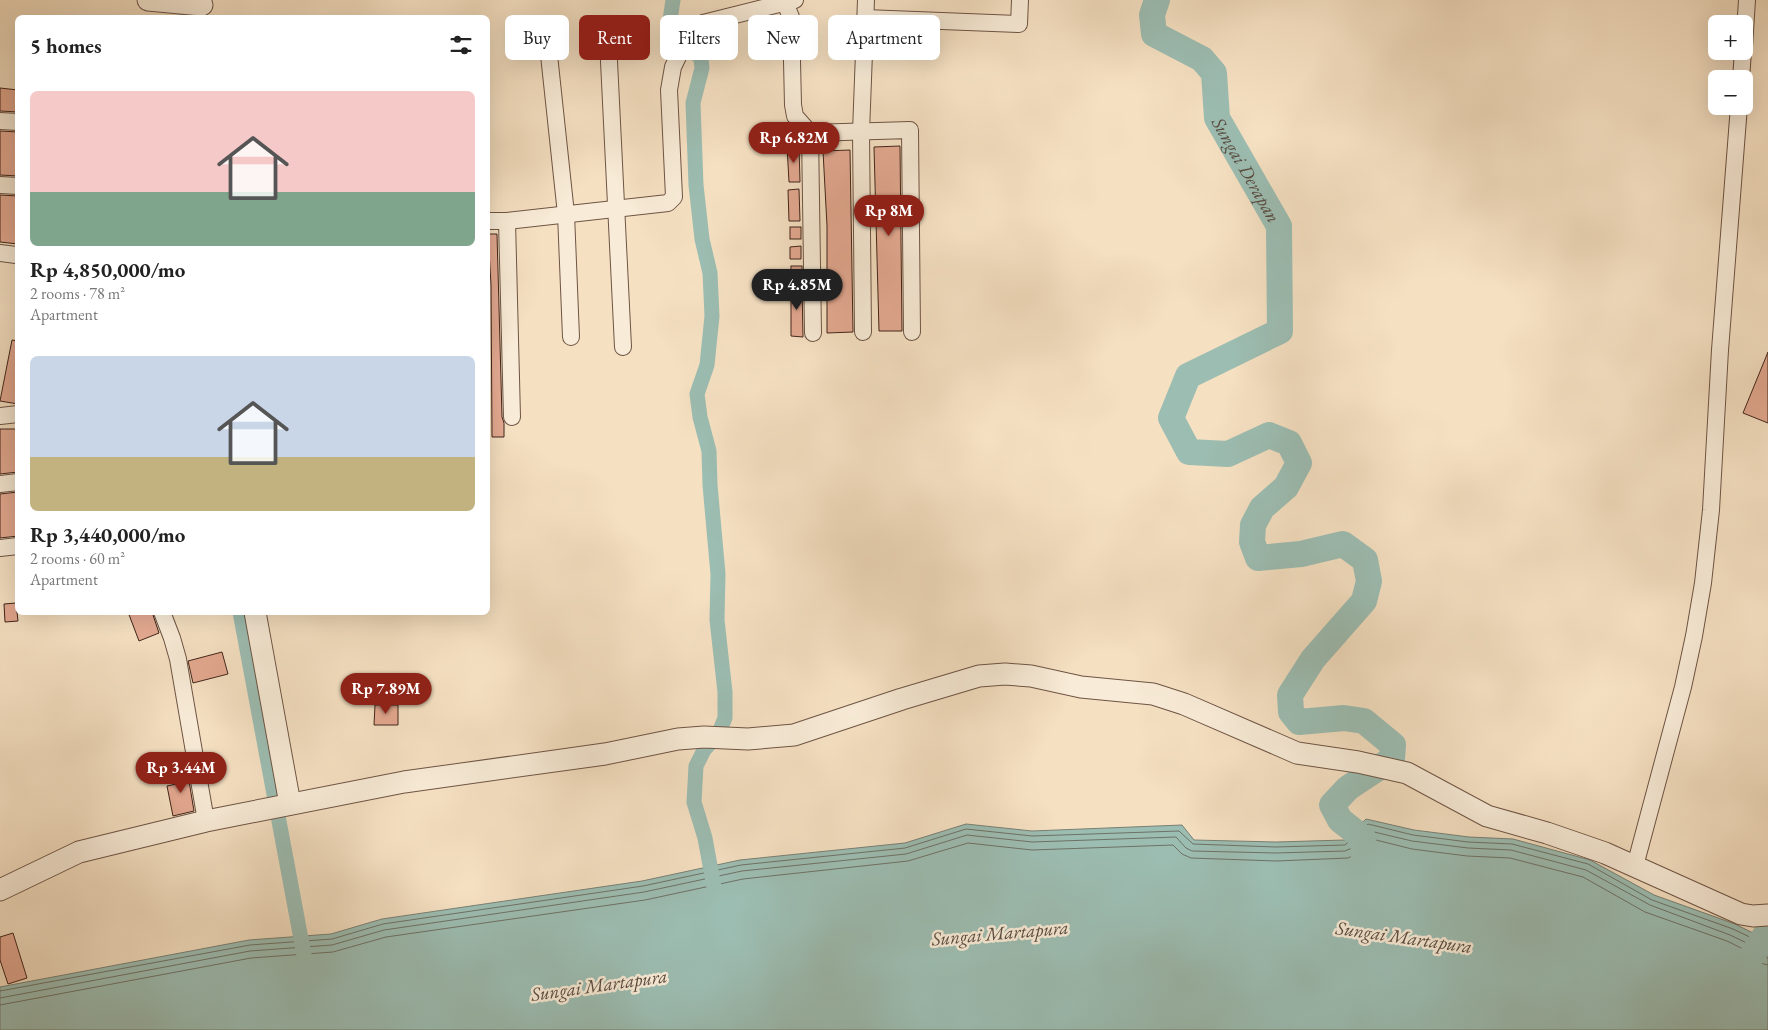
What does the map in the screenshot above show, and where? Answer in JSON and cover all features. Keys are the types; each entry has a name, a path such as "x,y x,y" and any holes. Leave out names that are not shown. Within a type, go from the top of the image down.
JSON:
{"street":[{"path":"865,15 866,0"},
{"path":"940,21 1019,24 1020,0"},
{"path":"1746,15 1747,0"},
{"path":"154,1 200,7"},
{"path":"490,221 507,221 668,203 674,197 669,90 673,67 682,47 703,23 790,2 793,106 795,116 810,133 813,333"},
{"path":"549,60 566,214 571,337"},
{"path":"609,60 623,347"},
{"path":"864,60 861,132 864,332"},
{"path":"1635,866 1683,687 1703,582 1711,510 1720,350 1738,115"},
{"path":"0,121 15,122"},
{"path":"810,133 910,130 912,332"},
{"path":"0,184 15,186"},
{"path":"507,221 512,418"},
{"path":"0,416 15,414"},
{"path":"0,484 15,482"},
{"path":"0,548 15,546"},
{"path":"163,615 178,659 206,821"},
{"path":"255,615 280,807"},
{"path":"0,890 79,852 206,821 404,782 605,754 678,739 704,737 748,739 794,735 979,676 1005,674 1031,676 1081,687 1153,694 1184,704 1297,753 1358,762 1407,773 1488,816 1578,844 1635,866 1741,914 1760,916"}],"water":[{"name":"Sungai Martapura","path":"1366,819 1414,830 1469,837 1513,839 1590,860 1654,895 1735,924 1763,938 1768,953 1768,1030 0,1030 0,987 249,940 331,934 382,919 642,881 740,860 905,843 966,824 1032,831 1182,825 1194,840 1276,842 1345,840"}],"building":[{"path":"0,88 15,90 15,112 0,111"},
{"path":"0,131 15,132 15,176 0,175"},
{"path":"787,146 799,146 800,182 789,182"},
{"path":"900,146 902,331 879,331 874,147"},
{"path":"850,150 853,332 827,333 827,226 823,151"},
{"path":"799,189 800,221 789,221 788,190"},
{"path":"0,195 15,196 15,244 0,242"},
{"path":"790,227 801,227 801,239 790,239"},
{"path":"490,234 497,234 504,437 492,437"},
{"path":"801,246 801,259 790,259 790,247"},
{"path":"791,266 802,266 802,278 791,278"},
{"path":"791,285 802,285 803,337 791,336"},
{"path":"12,340 15,340 15,404 0,401"},
{"path":"1768,352 1768,423 1743,413"},
{"path":"0,429 15,429 15,472 0,474"},
{"path":"15,492 15,536 0,538 0,494"},
{"path":"15,603 15,615 17,615 18,621 5,622 4,604"},
{"path":"129,615 153,615 159,633 139,641"},
{"path":"222,652 228,674 193,683 188,661"},
{"path":"375,705 398,705 398,725 374,725"},
{"path":"187,769 194,811 173,816 167,786 176,784 174,771"},
{"path":"13,933 27,978 8,984 0,960 0,937"}],"waterway":[{"path":"186,0 186,15"},
{"path":"673,0 668,34 670,39 693,51 701,58 702,68 693,103 696,185 702,239 710,273 712,316 707,365 697,394 700,417 709,451 718,574 717,620 725,692 725,718 718,735 704,750 696,766 694,802 705,838 714,887"},
{"name":"Sungai Derapan","path":"1157,0 1152,15 1154,34 1202,59 1214,73 1217,118 1279,226 1280,331 1188,376 1171,418 1189,452 1228,454 1269,435 1289,443 1299,463 1286,487 1262,508 1253,525 1252,542 1258,558 1301,554 1343,544 1365,560 1369,581 1364,601 1313,659 1290,695 1291,712 1299,722 1344,718 1364,721 1393,745 1392,759 1348,788 1332,805 1340,820 1363,838 1364,862"},
{"path":"241,615 304,955"},
{"path":"1744,968 1768,931"}]}
